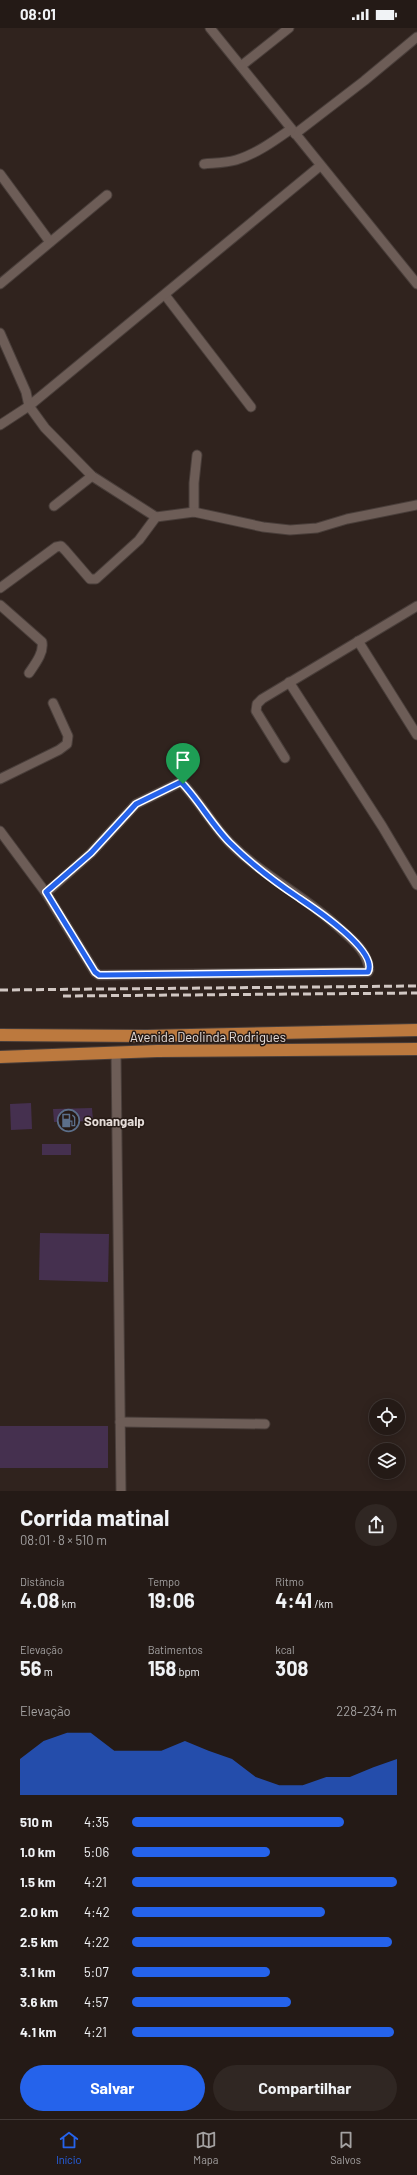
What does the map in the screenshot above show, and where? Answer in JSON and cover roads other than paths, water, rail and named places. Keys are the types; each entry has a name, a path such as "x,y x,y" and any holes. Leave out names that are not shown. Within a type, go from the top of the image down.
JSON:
{"highway":[{"name":"Avenida Deolinda Rodrigues","path":"0,1035 147,1036 417,1030"},
{"name":"Avenida Deolinda Rodrigues","path":"0,1057 116,1052 417,1049"}],"street":[{"path":"210,28 320,166 417,284"},
{"path":"241,66 289,28"},
{"path":"204,164 235,160 251,154 293,131 364,81 417,37"},
{"path":"0,425 29,406 320,166"},
{"path":"0,174 50,242"},
{"path":"0,284 107,195"},
{"path":"165,295 251,407"},
{"path":"0,333 26,392 29,406 61,446 92,476 156,517 194,512 263,527 290,530 317,528 347,519 417,505"},
{"path":"194,512 194,483 197,455"},
{"path":"54,506 92,476"},
{"path":"0,588 56,547 61,546 90,579 96,578 139,540 156,517"},
{"path":"0,605 42,642 43,647 37,662 29,673"},
{"path":"284,758 256,711 257,704 262,699 289,682 417,606"},
{"path":"358,641 417,735"},
{"path":"289,682 382,826 417,885"},
{"path":"0,779 59,750 67,744 68,736 53,702"},
{"path":"0,830 46,892 95,972 99,975 352,973 368,972 369,970 365,955 360,947 328,917 280,885 231,843 181,782 136,804 91,853 46,892"},
{"path":"116,1052 121,1491"},
{"path":"120,1422 265,1424"}],"railway":[{"path":"0,990 417,986"},
{"path":"63,996 417,993"}],"place":[{"name":"Sonangalp","path":"69,1121"}]}
